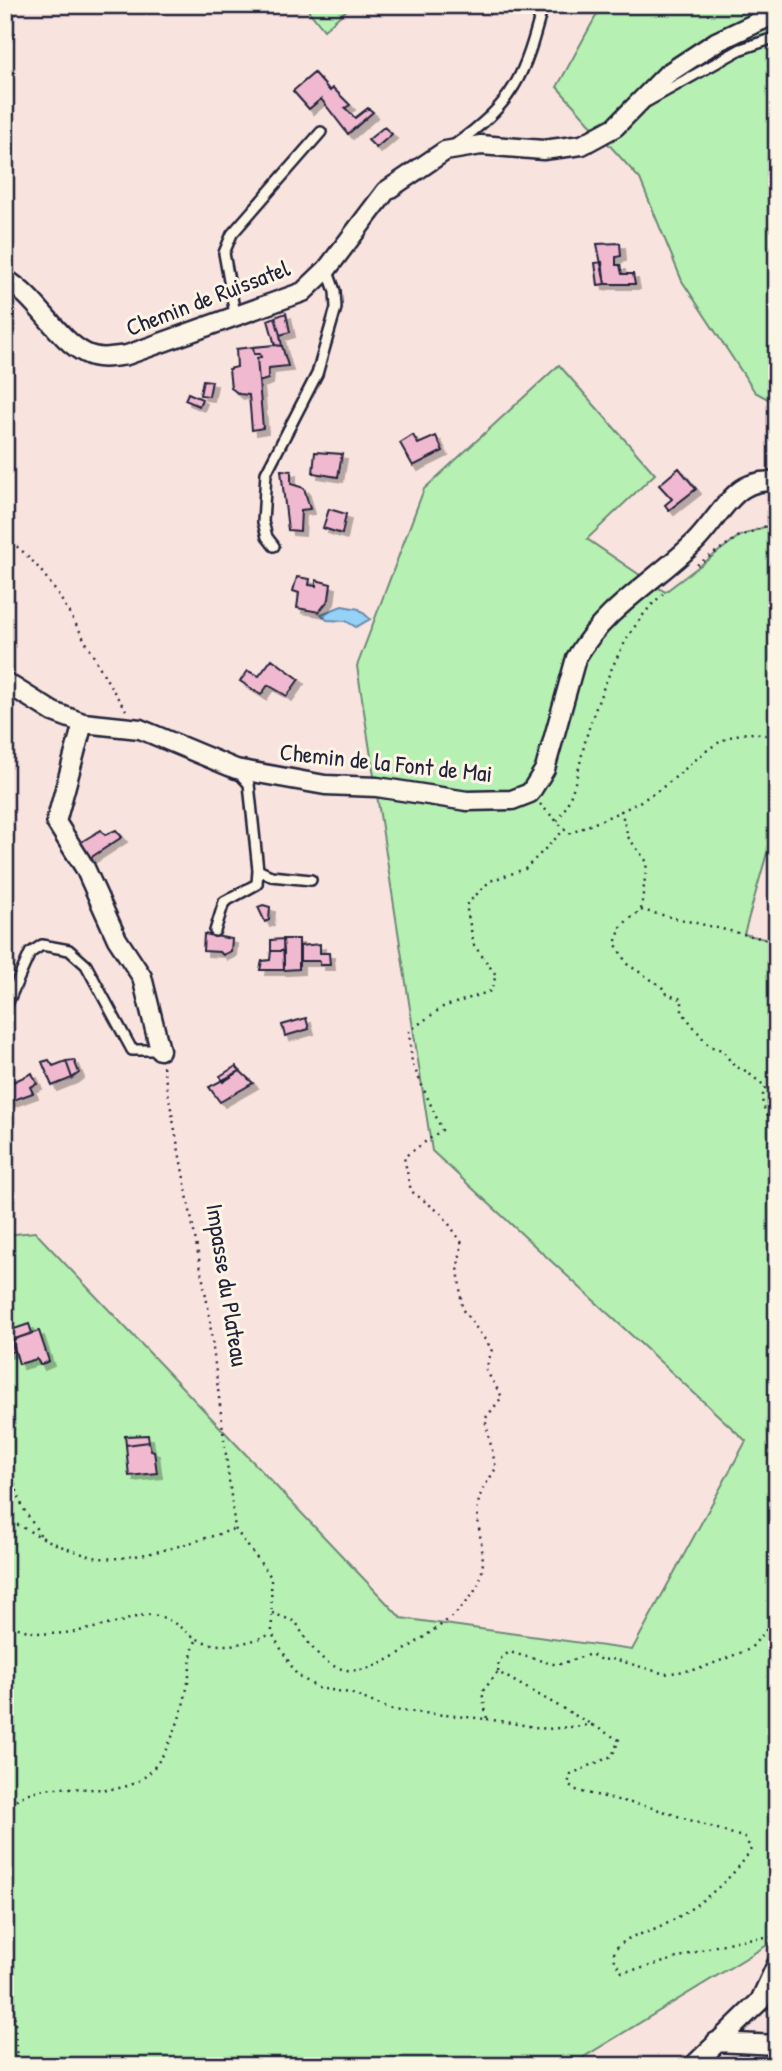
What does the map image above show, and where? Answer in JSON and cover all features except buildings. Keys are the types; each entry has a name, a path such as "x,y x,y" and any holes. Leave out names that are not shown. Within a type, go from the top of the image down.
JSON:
{"street":[{"name":"Chemin de Ruissatel","path":"5,279 35,301 69,340 85,353 104,358 127,355 235,314 303,292 327,269 386,191 446,151 481,145 543,150 582,145 615,127 667,74 716,42 777,13"},
{"path":"530,793 545,769 576,658 585,643 631,593 695,542 736,494 751,484 777,483"},
{"name":"Chemin de la Font de Mai","path":"5,682 53,712 83,723 140,729 236,769 324,785 377,787 467,801 512,800 530,793"},
{"path":"83,723 56,822 85,868 117,939 142,976 160,1050"},
{"path":"694,2066 760,2001 777,1964"},
{"path":"716,2042 777,2045"}],"lane":[{"path":"446,151 477,129 510,96 529,59 543,5"},
{"path":"639,104 741,49 777,37"},
{"path":"235,314 224,253 232,233 321,132"},
{"path":"274,546 267,537 263,522 266,473 317,374 336,308 335,290 327,269"},
{"path":"215,931 224,902 257,884 258,870 249,784 236,769"},
{"path":"258,870 271,876 311,880"},
{"path":"5,1009 30,953 43,945 69,950 86,965 131,1050 160,1050"}],"path":[{"path":"696,566 738,537 777,522"},
{"path":"5,539 25,551 53,590 140,729"},
{"path":"557,821 567,807 590,725 625,645 646,608 665,592"},
{"path":"530,793 569,834 657,791 695,757 732,734 766,735 777,739"},
{"path":"621,810 628,837 648,862 641,910 622,925 615,943 627,964 653,984 661,986 668,995 682,999 682,1012 709,1046 722,1050 735,1067 743,1069 766,1087 761,1096 763,1109 777,1128"},
{"path":"272,1614 296,1622 309,1646 334,1667 371,1670 403,1653 457,1615 481,1576 479,1498 496,1468 485,1419 502,1397 486,1370 492,1349 462,1310 458,1266 462,1243 442,1214 411,1191 404,1157 442,1130 412,1063 408,1031 443,1007 491,991 496,975 474,945 466,905 490,881 525,869 565,829"},
{"path":"641,910 777,942"},
{"name":"Impasse du Plateau","path":"160,1050 208,1307 235,1529"},
{"path":"5,1457 23,1508 42,1538"},
{"path":"5,1518 42,1538 96,1558 140,1554 235,1529 271,1577 272,1634 297,1675 318,1688 350,1693 392,1710 487,1719 547,1730 593,1725"},
{"path":"5,1622 22,1631 62,1635 149,1615 170,1619 197,1639 221,1646 250,1643 272,1634"},
{"path":"487,1719 482,1692 498,1672 499,1660 509,1653 556,1665 591,1654 601,1660 614,1659 665,1674 691,1671 731,1659 750,1649 777,1617"},
{"path":"5,1809 18,1798 51,1786 120,1790 150,1771 173,1734 189,1677 191,1649 197,1639"},
{"path":"498,1672 547,1703 619,1740 612,1756 571,1773 568,1784 578,1791 653,1808 745,1838 751,1849 741,1867 688,1910 655,1929 631,1934 614,1950 615,1962 622,1972 641,1969 703,1948 777,1937"},
{"path":"5,1936 5,1947"},
{"path":"5,1954 15,2021 17,2066"}],"green space":[{"path":"304,5 352,5 324,30"},
{"path":"602,5 777,5 777,404 755,392 682,281 640,179 557,87"},
{"path":"559,365 655,474 587,539 665,592 738,537 777,522 777,860 767,853 744,934 777,942 777,1939 569,2066 5,2066 5,1235 35,1232 401,1618 632,1650 746,1441 432,1151 357,666 424,489"}],"water":[{"path":"342,606 359,609 370,619 356,627 346,621 327,620 321,614"}]}
